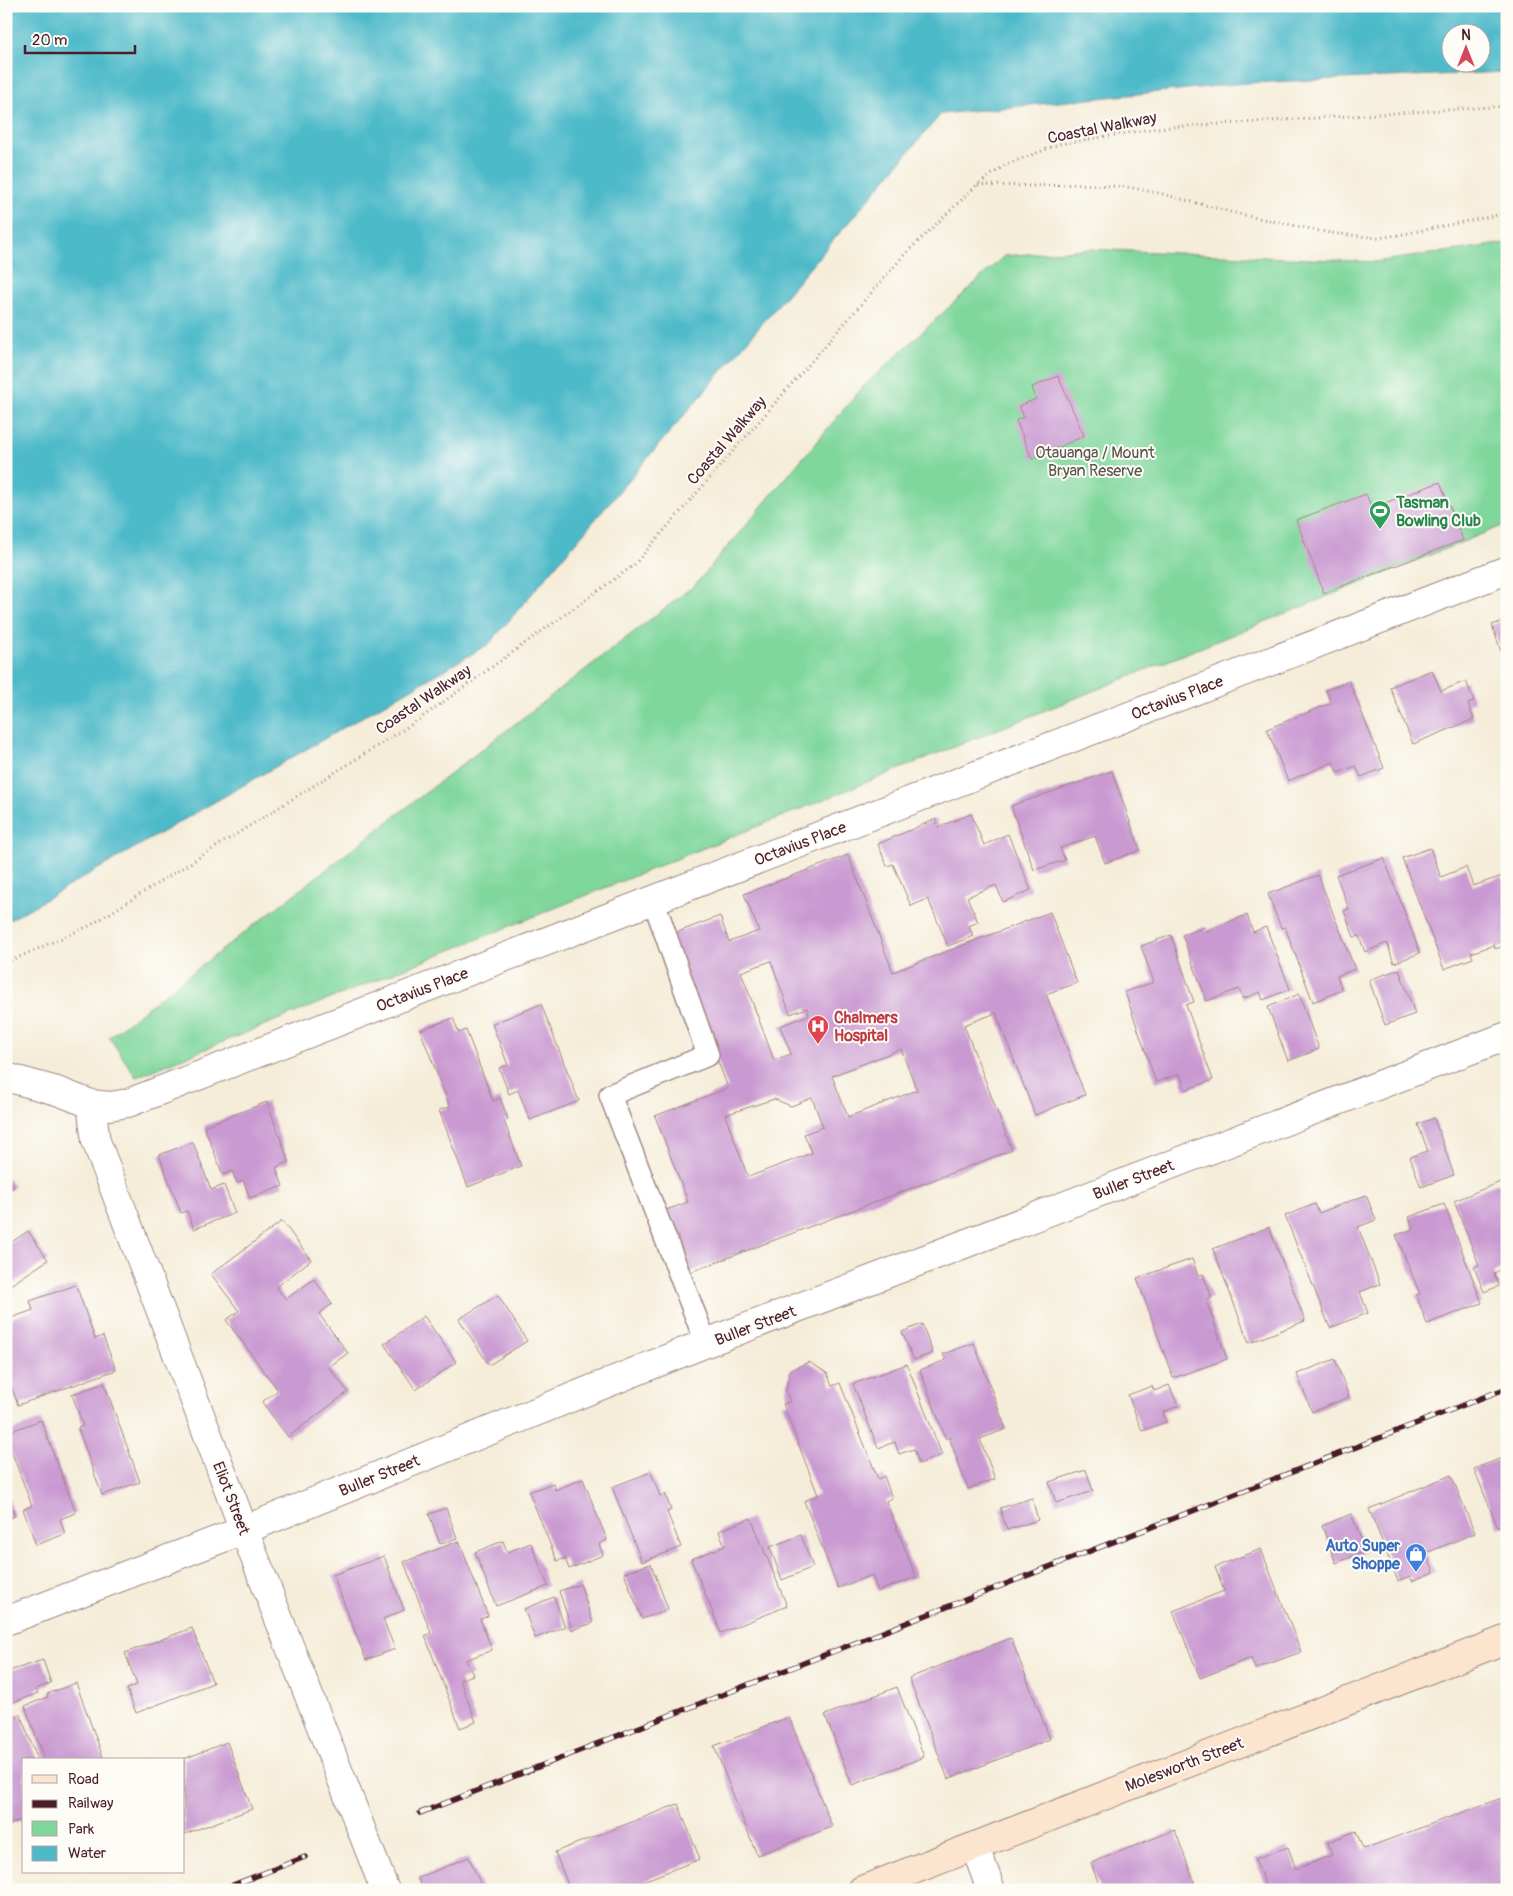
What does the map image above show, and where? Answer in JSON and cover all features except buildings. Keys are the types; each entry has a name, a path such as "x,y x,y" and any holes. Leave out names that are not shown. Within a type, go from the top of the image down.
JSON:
{"main road":[{"name":"Molesworth Street","path":"862,1890 1507,1639"}],"street":[{"name":"Octavius Place","path":"6,1077 57,1091 90,1104 110,1106 128,1103 1507,570"},
{"name":"Buller Street","path":"6,1620 244,1530 706,1343 1507,1036"},
{"name":"Eliot Street","path":"90,1104 96,1141 244,1530 385,1890"},
{"path":"975,1846 991,1890"}],"lane":[{"path":"654,899 708,1055 610,1095 706,1343"}],"path":[{"name":"Coastal Walkway","path":"6,963 91,925 405,728 634,565 905,254 976,185 1005,165 1060,144 1157,128 1507,106"},
{"path":"976,185 1035,186 1080,184 1127,187 1320,232 1378,238 1507,213"}],"green space":[{"name":"Otauanga / Mount Bryan Reserve","path":"1507,243 1507,524 136,1077 109,1037 695,585 863,387 1004,256 1089,249 1375,262"}],"water":[{"path":"6,6 1507,6 1507,72 1246,83 941,114 489,644 6,922"}],"railway":[{"path":"420,1813 1507,1388"},
{"path":"220,1890 305,1857"}],"place":[{"name":"Tasman Bowling Club","path":"1380,530"},
{"name":"Chalmers Hospital","path":"818,1045"},
{"name":"Auto Super Shoppe","path":"1416,1573"}]}
